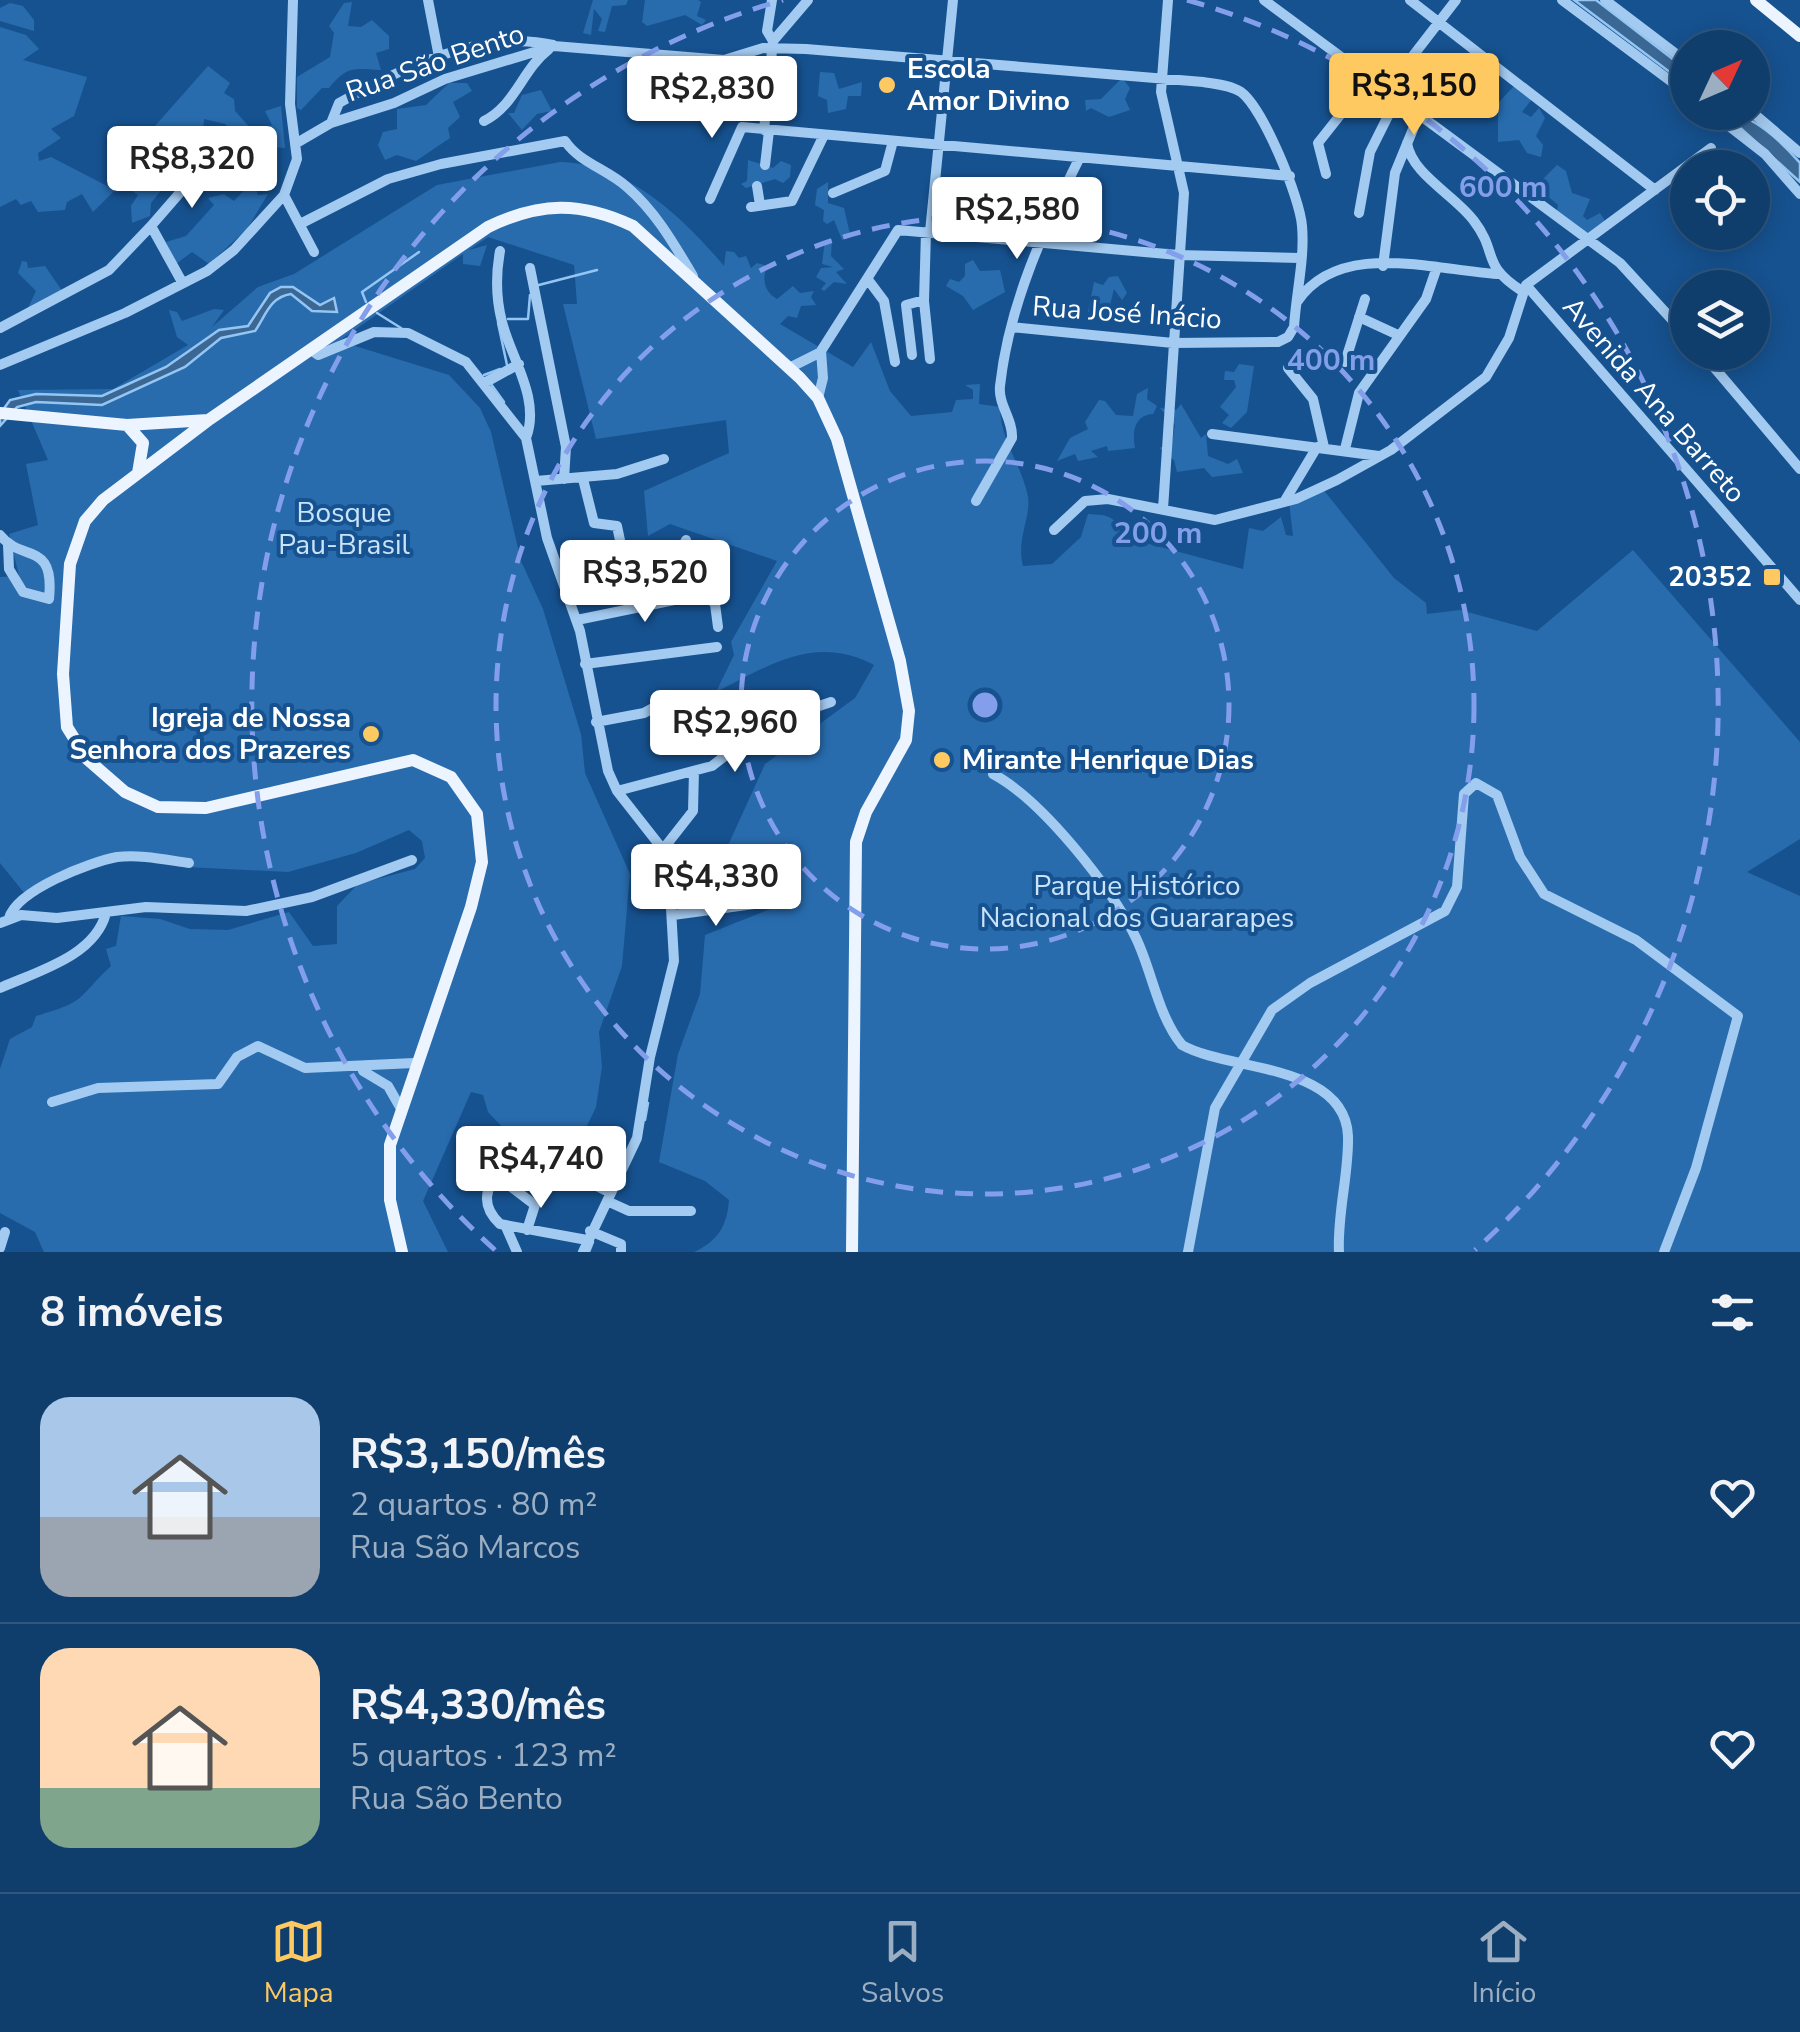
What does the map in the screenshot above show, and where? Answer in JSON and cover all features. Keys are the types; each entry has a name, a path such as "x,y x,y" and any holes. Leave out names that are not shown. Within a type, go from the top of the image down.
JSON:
{"main road":[{"path":"1756,0 1800,36"},
{"path":"402,1252 390,1200 388,1161 400,1106 454,961 482,862 476,814 452,778 426,764 406,760 224,805 158,807 108,780 70,735 64,674 70,564 76,542 96,507 138,473 488,227 534,208 602,211 633,226 818,398 837,440 900,660 909,711 906,740 866,812 856,842 852,1252"},
{"path":"0,413 127,425 210,420"},
{"path":"127,425 143,443 138,473"}],"street":[{"path":"0,366 125,313 221,262 284,195 294,175 290,104 293,0"},
{"path":"428,0 440,57"},
{"path":"765,165 772,45 766,31 772,0"},
{"path":"772,45 808,0"},
{"path":"930,359 924,300 928,232 953,0"},
{"path":"1163,509 1184,192 1160,78 1168,0"},
{"path":"1264,0 1590,240 1637,279 1670,317"},
{"path":"1410,0 1654,190"},
{"path":"1385,92 1456,0"},
{"path":"1562,0 1670,81"},
{"path":"1605,0 1670,50"},
{"name":"Rua São Bento","path":"331,123 339,102 440,57 516,38 554,46 724,60 772,45 1160,78 1238,90 1290,176 1302,226 1295,306"},
{"path":"484,121 497,114 530,68 554,46"},
{"name":"Rua São Bento","path":"295,144 331,123 446,79 554,46"},
{"path":"1326,174 1318,143 1368,80"},
{"path":"1359,213 1370,152 1396,100"},
{"path":"495,129 497,114"},
{"path":"1384,266 1395,173 1418,117"},
{"path":"1770,127 1800,153"},
{"path":"710,199 728,164 739,129 745,128 1290,176"},
{"path":"1734,130 1765,154 1800,194"},
{"path":"757,186 756,206 788,203 796,198 805,169 823,137"},
{"path":"302,223 388,179 442,164 565,141 576,157 614,177 638,197 666,229 696,281"},
{"path":"832,193 886,171 894,141"},
{"path":"0,328 109,270 224,142"},
{"path":"1054,530 1078,505 1094,500 1215,520 1284,502 1381,456 1486,377 1509,338 1524,288 1496,274 1475,222 1412,160 1407,142"},
{"name":"Avenida Ana Barreto","path":"1711,148 1524,288 1800,600"},
{"path":"976,500 1012,438 1000,396 1011,327 1037,244 1079,159"},
{"path":"284,195 314,252"},
{"path":"151,226 182,282"},
{"path":"789,368 821,352 896,230 1178,255 1299,258"},
{"path":"500,250 496,276 500,315 518,364 530,417 526,438"},
{"path":"1345,449 1358,394 1426,299 1437,267"},
{"name":"Rua José Inácio","path":"1011,327 1173,342 1283,342 1294,327 1295,306 1316,280 1332,270 1437,267 1496,274"},
{"path":"530,268 564,438 564,479"},
{"path":"868,281 884,301 895,362"},
{"path":"1345,362 1365,299"},
{"path":"912,354 906,306 924,300"},
{"path":"1359,316 1398,334"},
{"path":"311,350 318,355 374,332 400,331 450,352 489,381 526,438 547,538 577,620 596,722 617,791 664,848 670,864 674,961 650,1057 643,1120 587,1241"},
{"path":"818,398 823,378 821,352"},
{"path":"489,381 518,364"},
{"path":"1284,502 1320,447 1313,399 1288,368"},
{"path":"1716,370 1800,469"},
{"path":"1212,434 1381,456"},
{"path":"536,480 617,474 664,459"},
{"path":"583,479 594,523 616,526 634,607"},
{"path":"4,540 37,553 44,560 49,599 23,592 8,570 4,540"},
{"path":"666,601 667,573 686,540"},
{"path":"577,620 666,601 711,599 718,627"},
{"path":"585,664 717,647"},
{"path":"596,722 644,714 675,696"},
{"path":"617,791 694,771 725,758 766,724 832,702"},
{"path":"664,848 693,811 694,771"},
{"path":"993,774 1028,798 1115,905 1135,935 1168,1022 1182,1045 1300,1079 1342,1112 1348,1135 1340,1252"},
{"path":"1188,1252 1205,1176 1208,1132 1219,1096 1238,1063 1272,1010 1293,993 1445,912 1458,888 1464,794 1476,782 1497,795 1520,857 1544,894 1636,940 1738,1016 1696,1168 1664,1252"},
{"path":"4,920 14,904 29,893 108,860 132,857 189,863"},
{"path":"4,920 106,914 160,906 228,912 268,908 312,897 412,860"},
{"path":"673,915 754,904"},
{"path":"0,988 89,944 101,932 106,914"},
{"path":"52,1102 98,1088 218,1084 237,1057 258,1046 295,1066 357,1069 414,1064"},
{"path":"357,1069 383,1081 400,1106"},
{"path":"570,1173 629,1211 691,1211"},
{"path":"517,1252 506,1227 492,1216 487,1206 490,1186 501,1175 535,1205 527,1230"},
{"path":"506,1227 621,1244 621,1252"},
{"path":"0,1248 5,1232"}],"green space":[{"path":"593,0 628,0 626,5 612,6 605,32 598,31 602,19 594,9 591,35 583,33"},
{"path":"645,0 698,0 701,2 697,16 706,20 702,25 685,15 647,26 642,22"},
{"path":"352,2 348,26 361,27 372,20 389,36 389,49 376,53 381,70 358,69 341,75 301,110 297,108 297,77 330,57 334,33 329,26 344,3"},
{"path":"10,3 23,6 34,20 34,31 0,21 0,8"},
{"path":"0,27 26,35 39,49 23,60 87,77 74,116 51,129 61,138 38,153 39,161 51,157 115,190 93,212 82,194 67,202 65,210 38,212 31,201 21,205 16,199 0,207"},
{"path":"208,66 230,83 224,93 234,99 235,111 253,131 239,137 225,124 204,119 199,143 177,156 163,177 177,188 163,188 151,203 150,216 132,223 131,206 138,195 116,180 116,170"},
{"path":"820,72 834,73 839,89 862,82 861,96 848,96 846,109 828,113 827,100 818,96"},
{"path":"1122,78 1130,88 1125,99 1130,110 1109,117 1091,108 1086,111 1085,100 1101,99"},
{"path":"449,83 467,83 472,91 453,102 460,117 448,128 450,138 416,161 397,155 385,160 378,145 383,132 397,129 397,109 426,105"},
{"path":"1517,83 1532,99 1522,112 1531,117 1539,108 1545,118 1536,136 1543,145 1541,157 1527,153 1519,140 1498,142 1498,103"},
{"path":"541,90 552,111 537,114 522,130 508,113 514,113 522,95"},
{"path":"281,106 285,148 271,147 266,152 268,164 260,171 253,159 259,130 272,125 265,111"},
{"path":"748,160 773,168 781,161 791,165 790,177 783,183 775,179 746,188 741,184 747,181"},
{"name":"Parque Histórico Nacional dos Guararapes","path":"560,162 608,172 652,196 724,266 726,251 739,258 746,256 751,268 757,263 767,266 765,285 777,299 793,286 800,293 814,291 811,297 816,305 801,306 797,318 788,316 780,324 853,367 871,342 890,391 911,416 952,412 956,400 973,399 973,390 965,385 980,384 979,404 1000,407 1004,430 1028,497 1021,546 1023,566 1052,564 1081,537 1088,514 1111,518 1123,537 1243,569 1249,528 1263,531 1281,517 1286,535 1293,536 1289,502 1322,488 1394,578 1426,603 1427,614 1460,610 1537,631 1633,550 1800,742 1800,839 1747,872 1800,896 1800,1252 694,1252 720,1232 729,1200 705,1181 659,1162 678,1054 700,994 705,935 785,903 778,876 749,881 731,868 725,852 765,764 855,698 874,665 832,652 812,653 774,663 716,692 734,655 731,642 777,561 670,524 648,536 644,491 729,453 726,420 596,439 563,304 577,304 574,265 488,237 469,250 487,245 480,266 463,264 463,254 339,341 449,375 480,408 491,432 521,561 543,609 581,734 585,773 630,874 622,966 599,1032 602,1067 596,1107 585,1130 563,1141 506,1131 488,1112 483,1095 471,1092 423,1201 448,1252 44,1252 35,1232 0,1213 0,1069 10,1039 32,1027 36,1016 80,998 111,966 106,949 116,946 121,916 160,919 190,929 228,930 289,912 313,946 337,944 337,906 358,884 415,869 425,858 422,841 409,830 356,853 288,872 187,867 123,857 25,894 0,863 0,577 19,576 9,534 38,525 26,464 48,460 18,390 113,389 188,345 177,337 169,310 177,312 182,321 214,309 224,310 212,327 258,287 294,274 437,185"},
{"path":"1557,165 1566,171 1572,193 1590,199 1583,216 1587,220 1600,213 1605,221 1588,234 1557,211 1558,205 1536,186"},
{"path":"253,181 258,195 268,194 247,229 209,264 192,252 176,264 166,242 186,236 214,205 208,198 224,194 234,201"},
{"path":"828,182 828,203 844,208 850,234 842,240 834,220 827,224 823,221 824,210 815,205 817,189"},
{"path":"832,239 831,256 844,269 836,272 847,284 834,282 824,291 821,289 826,283 816,277 821,268 833,267 822,264 825,240"},
{"path":"973,260 980,271 1000,270 1005,292 973,310 963,296 946,286 950,279 959,282 965,276 965,264"},
{"path":"22,261 27,262 28,268 45,266 63,292 27,310 36,291 18,273"},
{"path":"1118,276 1127,293 1122,300 1114,289 1108,313 1088,312 1094,282 1103,285 1109,277"},
{"path":"1239,364 1254,366 1247,412 1231,428 1222,423 1229,415 1220,407 1236,387 1234,380 1224,380 1225,371 1234,372"},
{"path":"1148,388 1147,399 1157,406 1153,414 1142,418 1136,426 1135,448 1108,451 1107,446 1091,451 1098,457 1078,461 1075,454 1057,461 1070,438 1088,429 1085,422 1099,400 1105,401 1116,415 1133,416 1137,394"},
{"path":"1181,404 1201,438 1206,434 1208,456 1228,464 1237,459 1243,473 1212,477 1204,468 1177,472 1174,460 1159,448 1172,443 1175,425 1160,408 1176,410"}],"shaded area":[{"path":"1574,0 1596,0 1670,57 1670,72"},
{"path":"1743,130 1764,130 1775,138 1800,163 1800,182 1770,155 1770,150 1765,150"},
{"path":"281,287 293,287 320,305 334,298 337,312 312,311 291,294 284,296 269,308 255,331 221,338 185,367 102,405 36,402 17,407 0,426 0,414 10,400 36,394 102,396 166,367 219,330 248,326 270,293"}],"waterway":[{"path":"366,302 362,292 419,252"},
{"path":"535,286 597,270"},
{"path":"508,319 528,319 530,295"},
{"path":"377,313 401,328"},
{"path":"498,323 507,365"},
{"path":"484,375 500,369"},
{"path":"491,384 504,402"},
{"path":"673,856 676,903"},
{"path":"645,1120 648,1103"},
{"path":"589,1252 593,1242"}],"place":[{"name":"Escola Amor Divino","path":"887,85"},
{"name":"20352","path":"1772,577"},
{"name":"Igreja de Nossa Senhora dos Prazeres","path":"371,734"},
{"name":"Mirante Henrique Dias","path":"942,760"}],"park label":[{"name":"Bosque Pau-Brasil","path":"344,529"}]}
